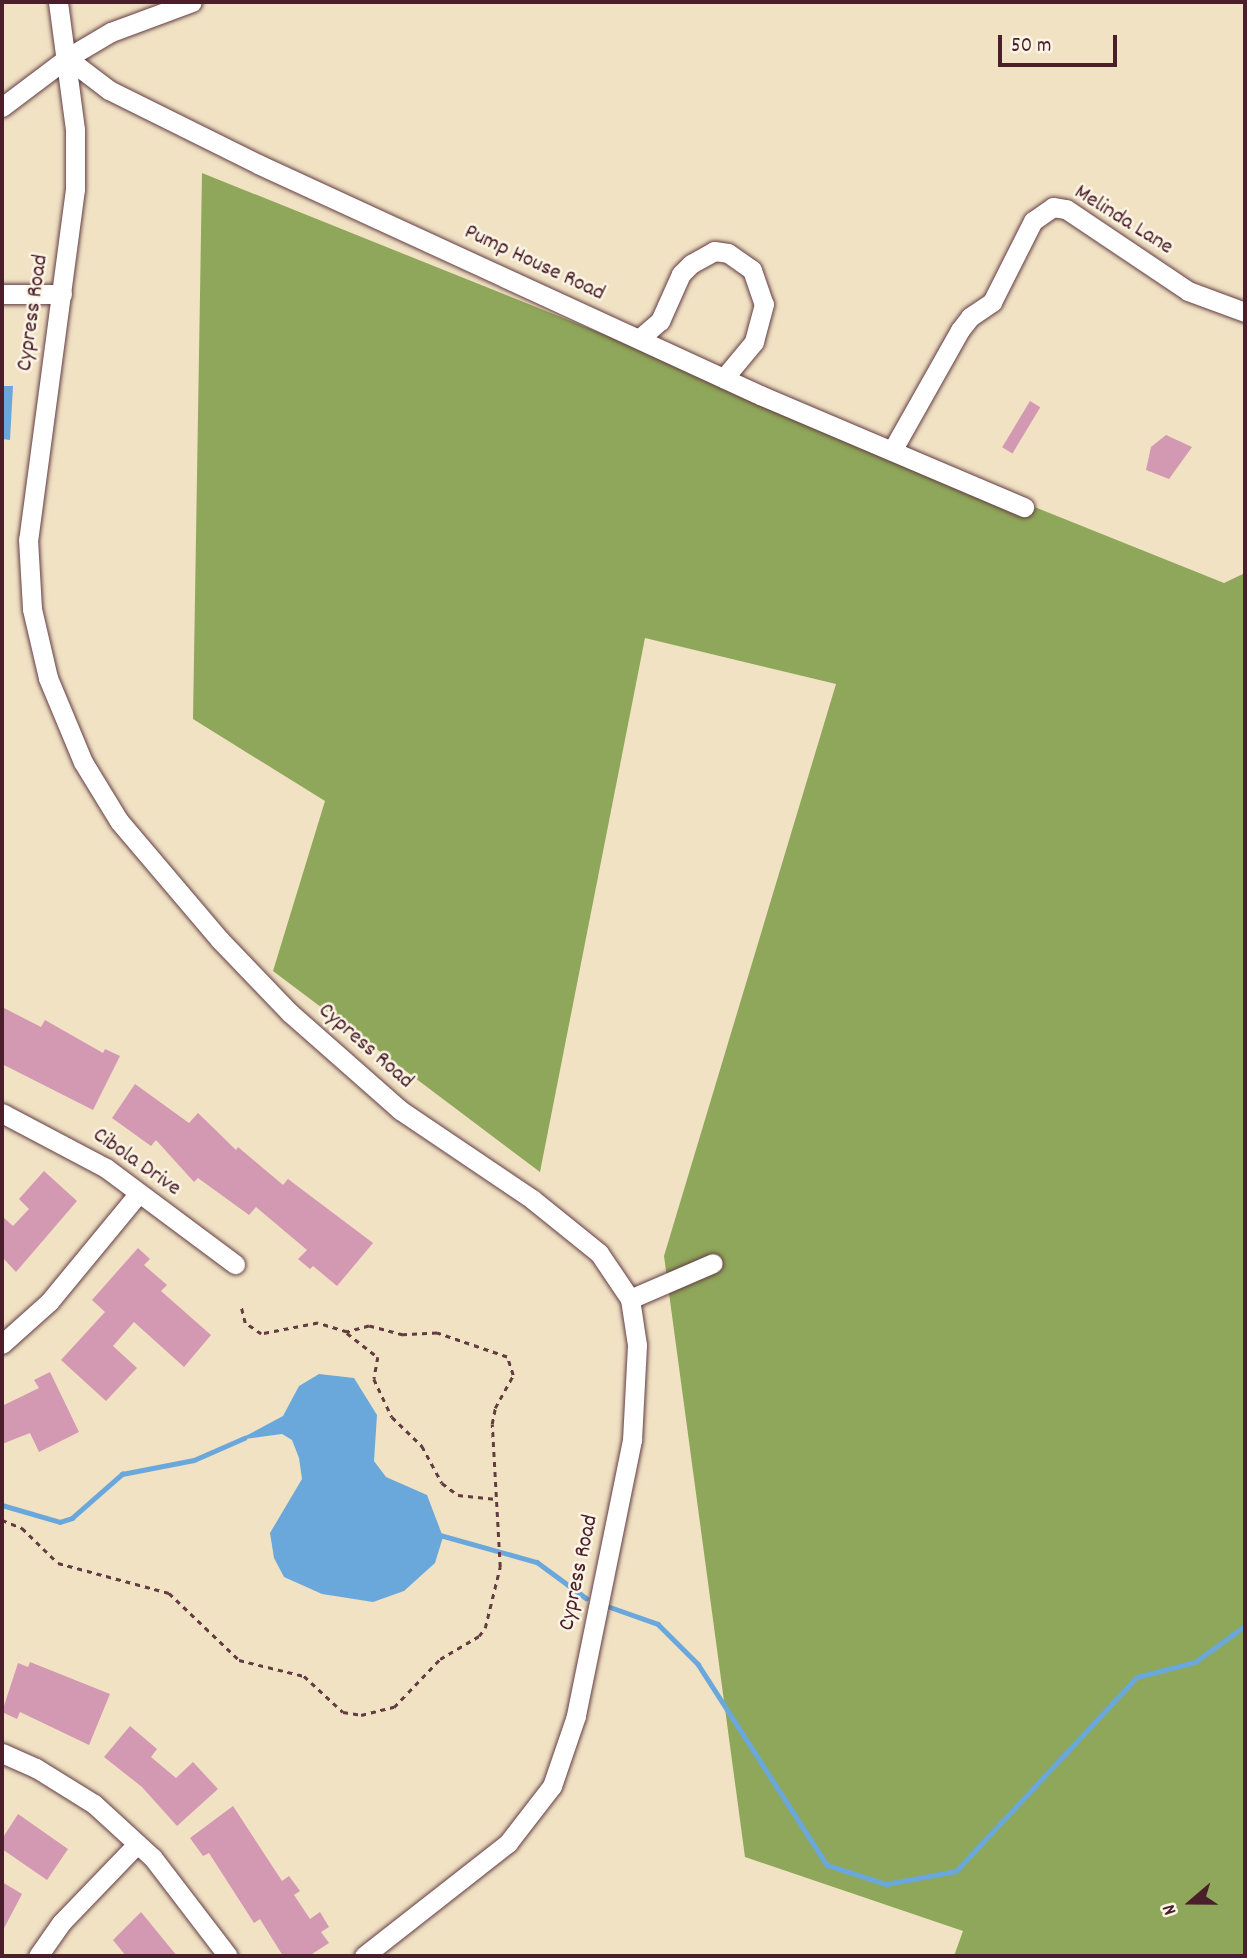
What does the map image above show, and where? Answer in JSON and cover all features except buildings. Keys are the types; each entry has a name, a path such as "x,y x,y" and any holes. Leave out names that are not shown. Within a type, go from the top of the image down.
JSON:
{"street":[{"name":"Cypress Road","path":"58,2 75,130 75,189 28,538 32,610 48,678 83,762 119,821 220,940 290,1013 400,1110 532,1199 599,1253 630,1300 637,1345 632,1440 576,1716 552,1786 508,1843 364,1956"},
{"path":"2,107 67,58 111,32 192,2"},
{"name":"Pump House Road","path":"67,58 109,90 246,158 724,378 893,449 990,495 1024,507"},
{"name":"Melinda Lane","path":"893,449 960,330 970,317 992,302 1033,221 1053,207 1066,209 1188,291 1245,312"},
{"path":"639,339 660,321 681,274 691,264 714,251 728,253 752,270 764,303 754,342 724,378"},
{"path":"2,294 62,294"},
{"name":"Cibola Drive","path":"2,1113 72,1148 139,1193 235,1264"},
{"path":"2,1344 49,1301 139,1193"},
{"path":"630,1300 713,1263"},
{"path":"2,1753 36,1768 94,1804 137,1844 185,1897 228,1956"},
{"path":"38,1956 61,1923 137,1844"}],"path":[{"path":"241,1307 245,1323 261,1334 318,1323 346,1332 377,1357 374,1380 392,1417 422,1446 442,1483 458,1495 494,1499"},
{"path":"2,1520 22,1528 58,1563 169,1593 240,1660 292,1670 338,1708 361,1715 394,1706 427,1670 485,1628 500,1567 494,1499 498,1476 492,1424 495,1408 513,1375 507,1357 437,1333 404,1335 369,1326 346,1332"},
{"path":"2,1638 2,1666"}],"green space":[{"path":"202,173 1224,583 1245,573 1245,1956 954,1956 963,1931 745,1857 664,1256 836,684 645,638 540,1172 273,971 325,801 193,719"}],"water":[{"path":"2,386 13,386 10,440 2,439"},
{"path":"319,1374 354,1378 377,1415 374,1461 386,1477 427,1495 443,1537 435,1563 404,1591 373,1602 322,1594 284,1577 274,1558 270,1533 302,1479 299,1458 292,1440 282,1434 238,1440 283,1416 299,1386"}],"waterway":[{"path":"2,1505 60,1522 72,1518 122,1474 194,1460 244,1438"},
{"path":"440,1535 537,1562 586,1598"},
{"path":"610,1607 658,1624 698,1664 827,1865 886,1884 956,1871 1137,1677 1195,1662 1245,1626"}]}
